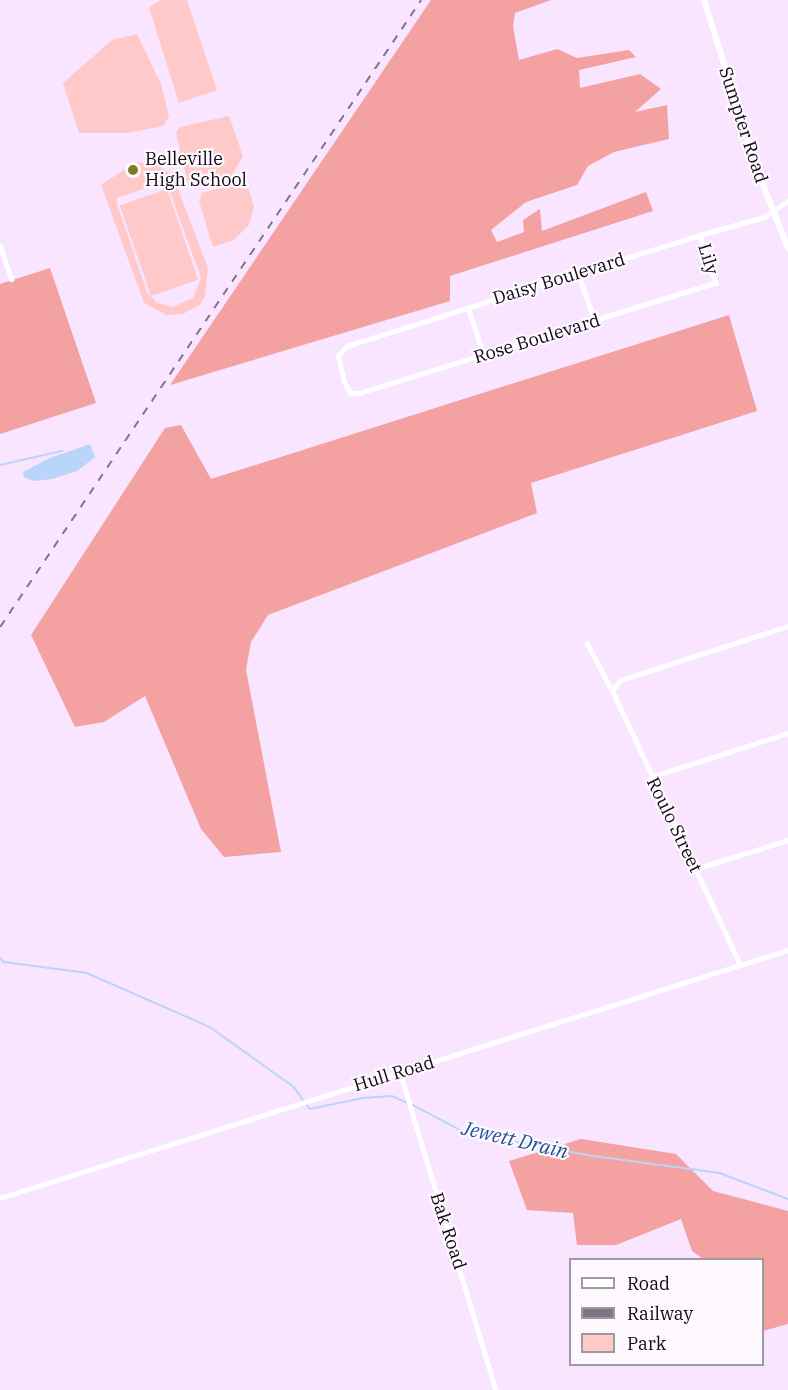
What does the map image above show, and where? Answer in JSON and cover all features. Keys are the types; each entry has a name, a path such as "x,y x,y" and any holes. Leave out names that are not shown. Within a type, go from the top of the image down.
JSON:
{"street":[{"name":"Sumpter Road","path":"704,0 771,210 788,248"},
{"name":"Daisy Boulevard","path":"358,394 350,393 339,364 338,356 345,347 764,217 771,210 788,201"},
{"name":"Lily","path":"700,235 716,283"},
{"path":"0,246 12,279"},
{"path":"578,273 595,321"},
{"name":"Rose Boulevard","path":"358,394 716,283"},
{"path":"468,307 484,355"},
{"path":"612,690 615,684 788,626"},
{"name":"Roulo Street","path":"587,643 612,690 740,965"},
{"path":"651,777 788,733"},
{"path":"695,868 788,840"},
{"name":"Hull Road","path":"0,1198 788,950"},
{"name":"Bak Road","path":"399,1072 496,1390"}],"green space":[{"path":"160,0 187,0 217,90 179,103 149,8"},
{"path":"137,34 161,84 169,117 163,126 128,133 79,133 63,83 112,40"},
{"path":"229,116 243,156 231,177 189,187 176,133 180,127"},
{"path":"136,162 158,165 173,176 208,268 205,296 200,305 183,314 166,315 144,303 101,185","holes":["166,181 201,278 193,298 173,307 157,303 147,292 117,204 117,198"]},
{"path":"246,181 254,206 249,225 234,240 213,247 199,201 202,193"},
{"path":"167,189 198,280 151,296 120,205"}],"shaded area":[{"path":"431,0 551,0 515,13 513,26 519,60 557,49 577,58 629,50 636,57 579,70 580,88 640,74 661,89 635,112 667,105 669,139 614,152 588,166 577,185 526,202 491,230 497,242 524,232 523,220 540,209 542,231 646,192 653,211 450,276 450,301 170,385"},
{"path":"50,268 96,403 0,434 0,284"},
{"path":"729,315 757,411 531,483 537,513 268,615 251,642 246,670 281,852 224,857 201,829 145,696 104,722 75,727 31,635 165,428 181,425 211,479"},
{"path":"581,1139 676,1154 713,1191 788,1211 788,1324 764,1331 764,1258 702,1258 692,1251 681,1219 616,1245 577,1245 573,1213 527,1210 509,1161"}],"water":[{"path":"90,444 95,457 77,471 52,479 34,481 24,477 23,472 50,458"}],"waterway":[{"path":"0,465 62,451"},
{"name":"Jewett Drain","path":"0,958 4,962 87,973 210,1027 294,1087 310,1109 363,1098 392,1096 408,1103"},
{"name":"Jewett Drain","path":"413,1105 464,1132 594,1156 720,1173 788,1199"}],"railway":[{"path":"0,627 421,0"}],"place":[{"name":"Belleville High School","path":"133,170"}]}
